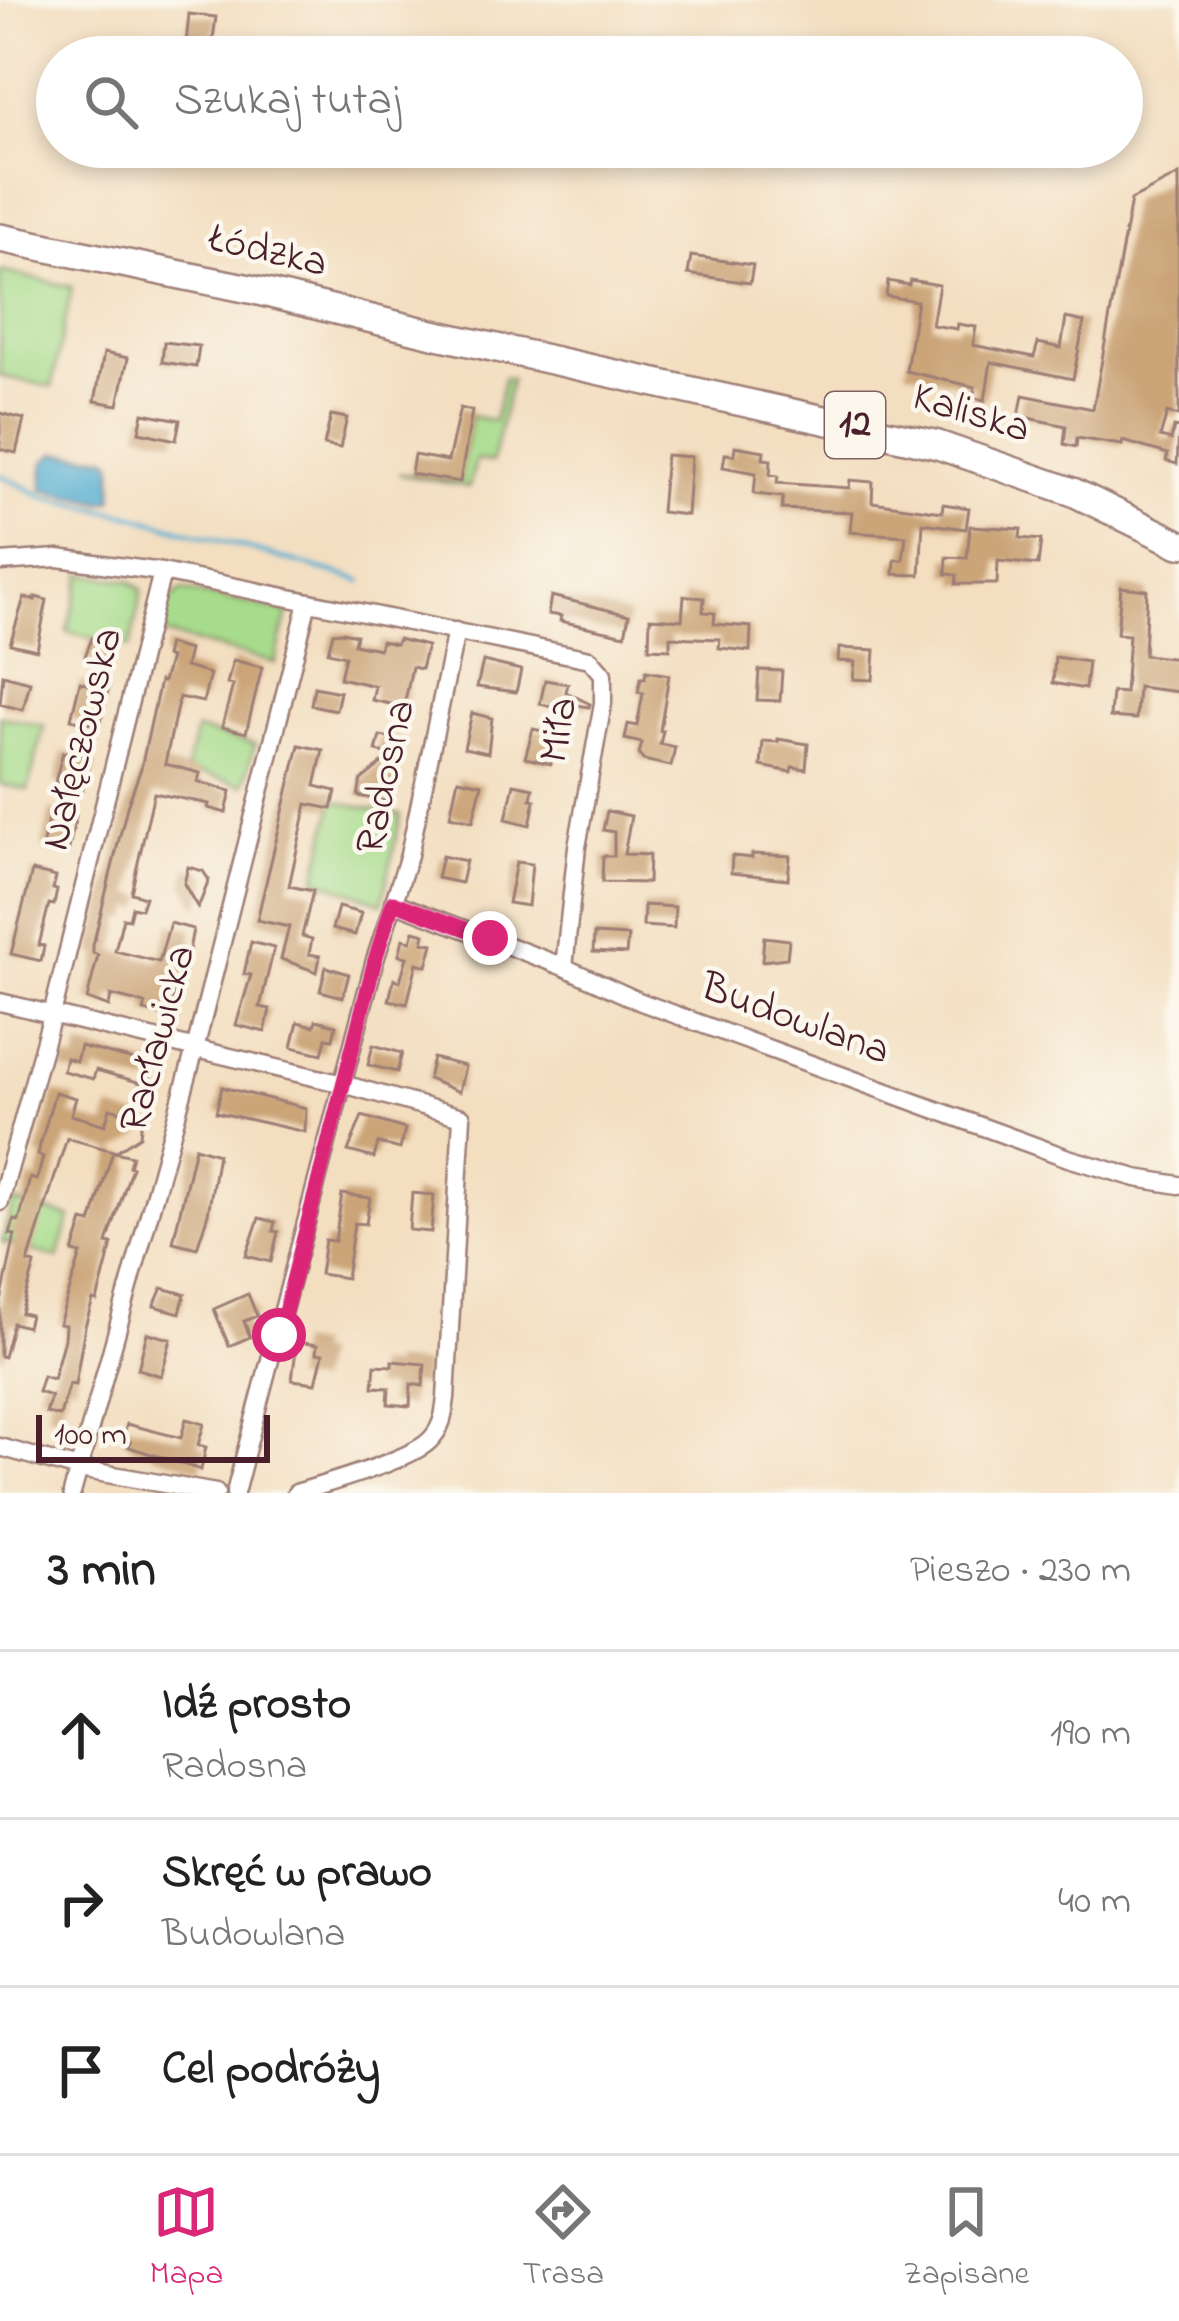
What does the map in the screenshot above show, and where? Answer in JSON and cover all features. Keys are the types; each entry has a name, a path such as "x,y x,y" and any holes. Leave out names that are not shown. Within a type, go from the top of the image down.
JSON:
{"main road":[{"name":"Łódzka","path":"0,238 250,289 515,353"},
{"name":"Kaliska","path":"515,353 938,445 1072,492 1179,544"}],"street":[{"name":"Miła","path":"0,565 58,558 162,572 590,659 603,674 603,703 577,847 564,967"},
{"name":"Nałęczowska","path":"0,1202 52,1015 162,572"},
{"name":"Racławicka","path":"72,1493 195,1049 308,602"},
{"name":"Radosna","path":"235,1493 409,855 456,631"},
{"name":"Budowlana","path":"393,902 564,967 641,1002 1067,1158 1179,1185"},
{"path":"0,1002 462,1117 446,1397 436,1432 412,1451 296,1493"},
{"path":"0,1448 79,1469 215,1493"}],"green space":[{"path":"0,271 72,287 52,387 0,376"},
{"path":"504,378 511,379 492,462 476,460 469,487 399,474 460,481 471,416 494,421"},
{"path":"82,574 130,581 142,590 130,647 67,632"},
{"path":"182,590 288,612 275,663 160,633 168,600"},
{"path":"0,716 44,726 28,790 0,784"},
{"path":"196,730 255,744 244,785 186,770"},
{"path":"334,801 401,815 382,903 316,879"},
{"path":"13,1202 70,1217 58,1258 2,1242"}],"water":[{"path":"55,453 108,457 113,462 113,500 43,490 44,462"}],"building":[{"path":"189,14 216,17 213,36 187,36"},
{"path":"1179,175 1179,416 1167,413 1160,437 1171,440 1174,427 1179,428 1177,464 1166,461 1168,454 1123,441 1122,445 1077,438 1076,447 1064,444 1066,426 1019,416 1023,395 1093,409 1131,200"},
{"path":"691,256 753,265 750,283 688,274"},
{"path":"910,280 939,285 932,325 976,327 973,345 1034,357 1038,343 1061,348 1066,318 1084,322 1073,379 991,362 985,400 973,398 975,387 906,371 917,301 886,296 888,281 909,285"},
{"path":"164,342 199,346 196,367 162,362"},
{"path":"104,353 128,358 118,405 95,401"},
{"path":"460,408 472,411 460,482 411,474 414,455 448,461"},
{"path":"0,413 24,419 16,453 0,449"},
{"path":"143,413 180,420 176,440 139,432"},
{"path":"331,415 347,418 340,448 324,445"},
{"path":"735,446 764,451 763,459 771,460 770,475 778,476 777,483 849,488 850,480 873,482 872,502 942,512 943,504 969,508 966,529 923,523 920,575 894,574 895,560 903,560 906,536 850,532 852,512 782,509 783,497 754,494 756,473 723,467 725,454 734,455"},
{"path":"666,455 691,457 687,515 661,512"},
{"path":"970,526 1021,529 1020,538 1041,540 1038,565 998,561 997,584 956,584 957,575 946,574 947,557 967,558"},
{"path":"1121,587 1147,590 1144,655 1179,659 1179,692 1138,687 1136,719 1110,717 1112,692 1125,693 1129,635 1117,634"},
{"path":"551,596 629,615 625,635 560,621 561,616 548,614"},
{"path":"684,596 704,598 703,612 715,613 714,624 751,627 750,651 719,648 720,639 670,637 670,649 649,648 650,618 682,620"},
{"path":"24,598 47,600 37,650 10,644"},
{"path":"333,633 356,635 354,644 379,649 381,641 396,644 398,639 427,646 421,669 412,667 404,707 372,700 375,686 340,678 345,656 328,652"},
{"path":"92,638 112,642 107,664 84,659"},
{"path":"168,644 189,650 185,667 210,674 203,702 179,697 165,764 200,773 198,782 231,791 226,813 208,808 209,804 154,793 131,893 145,897 141,909 132,907 129,919 123,918 115,951 159,962 170,923 193,929 184,977 179,976 169,1017 144,1011 146,1004 111,995 109,1007 87,999 98,955 93,945 160,681 170,658 165,656"},
{"path":"839,648 875,650 873,680 853,679 855,662 838,661"},
{"path":"1055,657 1088,662 1085,689 1053,683"},
{"path":"233,660 262,667 246,733 222,727 233,685 227,684"},
{"path":"483,661 521,670 516,692 477,687"},
{"path":"759,670 782,671 780,701 757,700"},
{"path":"646,671 669,675 660,744 675,747 671,766 643,760 639,754 642,743 625,739 628,724 637,726 643,693 638,692"},
{"path":"3,675 30,682 23,710 0,704"},
{"path":"545,680 568,684 566,692 589,707 564,703 563,710 540,704"},
{"path":"80,682 108,689 100,726 71,719"},
{"path":"314,687 340,692 336,710 311,705"},
{"path":"472,713 492,718 488,753 464,748"},
{"path":"533,729 555,734 551,764 525,758"},
{"path":"380,736 401,740 390,802 358,796 361,780 392,755 376,751"},
{"path":"763,741 808,744 806,769 792,767 791,772 761,766"},
{"path":"299,745 323,750 315,786 336,791 332,809 307,804 289,886 313,891 302,936 312,939 309,954 320,956 317,972 281,959 289,927 257,920"},
{"path":"63,752 91,758 83,789 55,782"},
{"path":"458,779 482,784 473,821 450,816"},
{"path":"514,784 533,788 530,825 506,819"},
{"path":"50,810 76,816 68,853 42,847"},
{"path":"607,811 631,816 624,854 649,855 648,883 602,882 603,856 614,856 614,832 603,830"},
{"path":"752,854 790,856 788,879 731,873 732,856 752,858"},
{"path":"442,856 466,861 461,883 437,878"},
{"path":"516,862 532,864 528,906 508,903"},
{"path":"188,867 203,871 209,880 198,908 184,884"},
{"path":"32,871 56,877 54,905 49,904 39,945 44,946 41,961 11,954"},
{"path":"644,905 675,907 674,928 643,926"},
{"path":"338,907 361,913 355,935 332,929"},
{"path":"414,931 425,934 423,942 433,944 427,966 417,963 407,1004 389,1000 407,957 399,955 403,939 411,941"},
{"path":"594,934 628,936 626,954 593,952"},
{"path":"764,937 789,940 787,958 762,961"},
{"path":"251,942 274,948 260,1007 270,1009 265,1032 236,1025 251,975 244,974"},
{"path":"326,967 349,974 343,997 320,991"},
{"path":"316,1020 336,1025 322,1054 292,1047 298,1022 314,1026"},
{"path":"373,1045 402,1053 397,1072 368,1065"},
{"path":"80,1046 153,1065 148,1085 96,1070 93,1079 63,1071 66,1058 76,1061"},
{"path":"433,1058 465,1066 459,1092 428,1079"},
{"path":"222,1087 306,1108 305,1132 216,1112"},
{"path":"55,1092 76,1098 71,1115 105,1125 110,1108 142,1117 140,1136 115,1152 132,1156 132,1167 107,1243 112,1244 97,1301 93,1300 85,1326 75,1385 69,1384 60,1416 46,1413 51,1396 38,1392 43,1376 53,1379 64,1339 65,1325 59,1324 81,1254 73,1252 83,1221 91,1223 113,1151 67,1138 28,1262 35,1264 21,1313 30,1315 27,1327 13,1323 4,1357 0,1356 0,1307 15,1235 10,1234 14,1220 19,1221 30,1178 37,1180 43,1157 38,1155 40,1145"},
{"path":"362,1116 405,1129 400,1149 378,1143 374,1158 348,1151"},
{"path":"195,1147 218,1154 197,1248 173,1242"},
{"path":"412,1193 434,1195 431,1232 409,1230"},
{"path":"342,1194 370,1198 366,1224 354,1223 346,1278 320,1274 325,1240 335,1241"},
{"path":"259,1218 275,1222 273,1231 278,1232 271,1262 246,1256"},
{"path":"162,1288 185,1294 180,1313 154,1306"},
{"path":"248,1294 257,1316 244,1321 250,1337 229,1346 214,1309"},
{"path":"147,1333 171,1339 161,1376 138,1369"},
{"path":"297,1342 317,1345 316,1353 323,1354 316,1383 292,1380"},
{"path":"392,1361 425,1364 423,1386 411,1384 410,1406 388,1404 389,1388 373,1387 375,1365 392,1366"},
{"path":"186,1419 204,1424 198,1445 206,1447 201,1470 129,1447 130,1442 122,1440 127,1424 181,1438"}],"waterway":[{"path":"0,475 47,498 133,516 362,581"}],"route":[{"path":"279,1335 393,902 490,938"}]}
